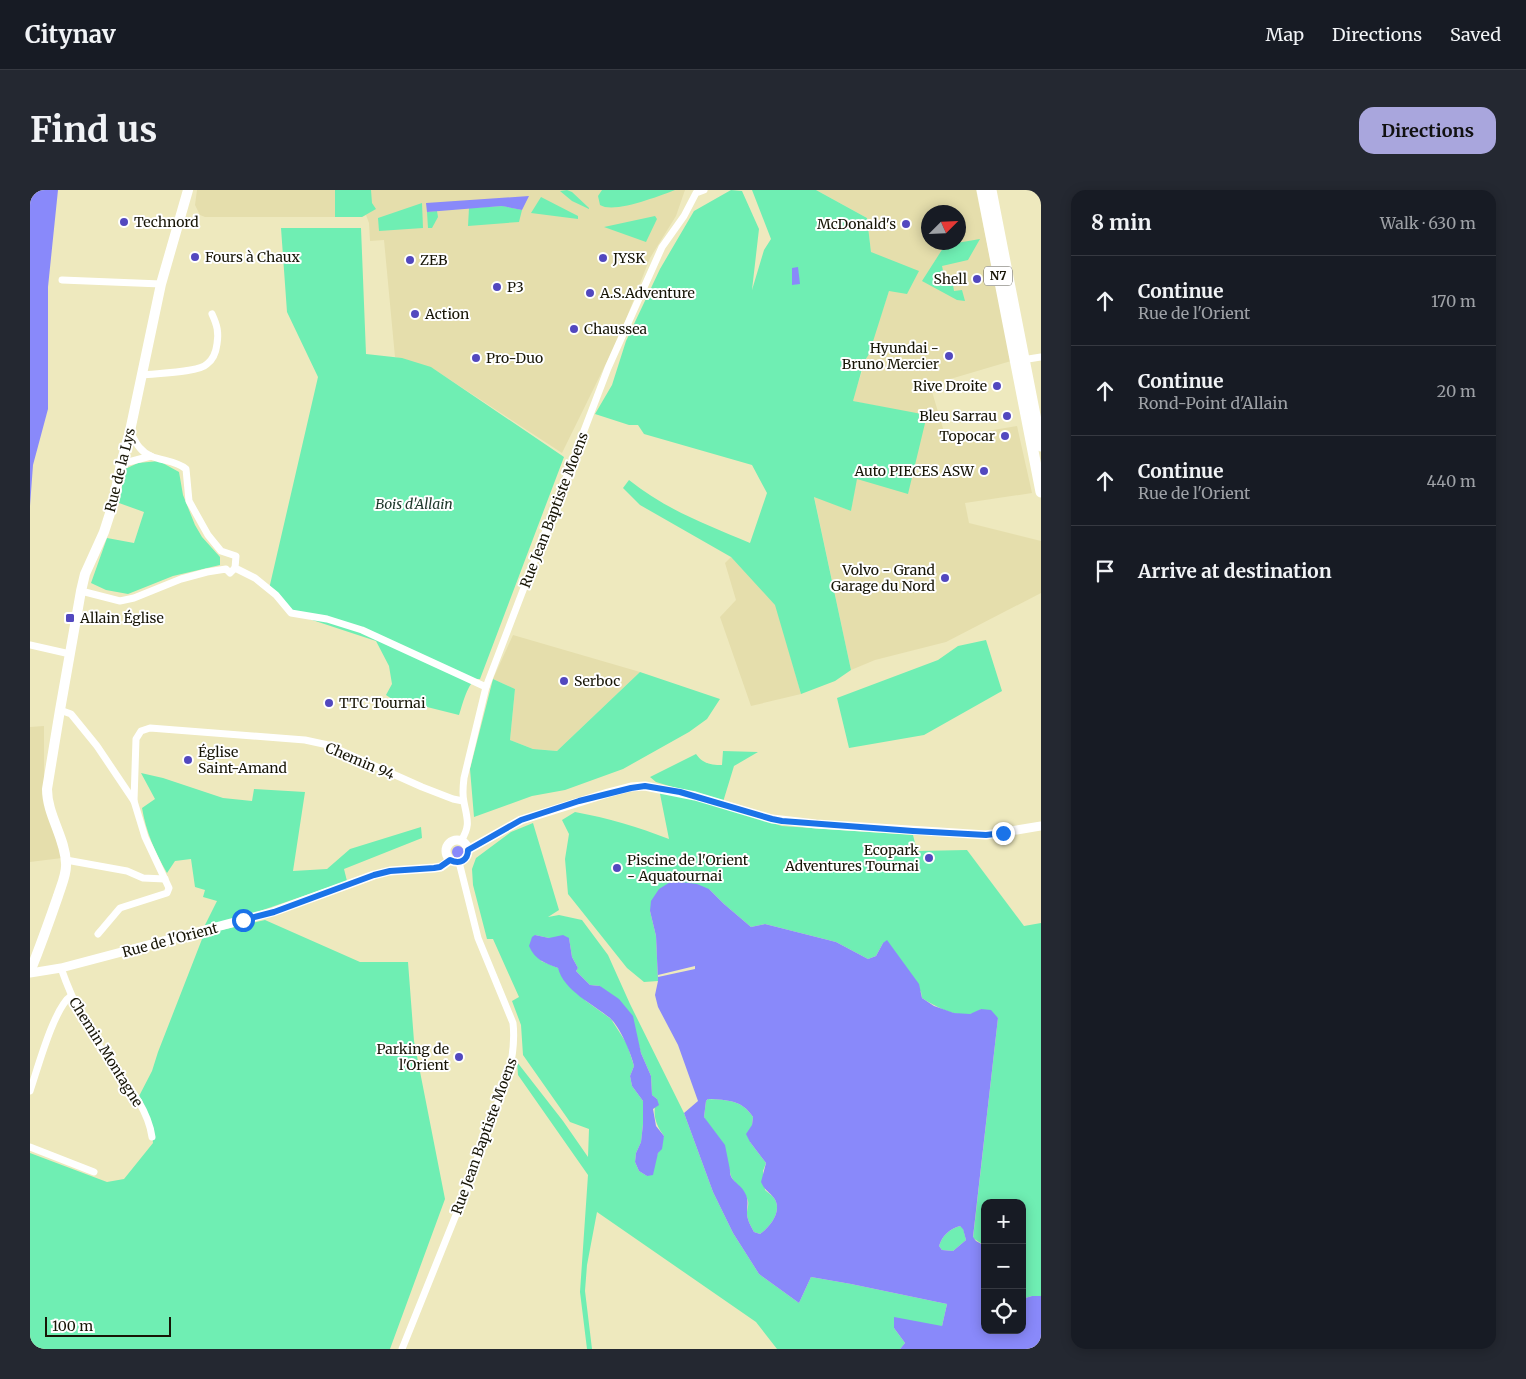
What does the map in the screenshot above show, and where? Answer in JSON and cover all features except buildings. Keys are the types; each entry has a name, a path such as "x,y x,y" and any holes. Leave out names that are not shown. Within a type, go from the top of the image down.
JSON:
{"main road":[{"name":"Rue de la Lys","path":"30,973 64,878 66,864 64,847 47,799 47,788 81,591 113,504 162,284 188,190"},
{"name":"N7","path":"982,190 1041,446"},
{"name":"N7","path":"990,190 1041,492"}],"street":[{"name":"Rue Jean Baptiste Moens","path":"461,840 468,826 462,793 464,778 486,687 608,368 662,247 684,216 696,193 704,190"},
{"path":"62,280 162,284"},
{"path":"142,375 188,371 201,368 207,364 215,354 218,339 218,327 212,314"},
{"path":"1020,361 1041,357"},
{"path":"81,591 120,601 134,598 180,578 226,569 230,573 235,568 236,556 221,551 208,535 189,501 186,469 179,463 151,456 141,449 130,432"},
{"path":"121,464 151,456"},
{"path":"235,568 254,578 276,595 291,613 327,619 362,630 486,687"},
{"path":"30,644 70,654"},
{"path":"60,710 71,714 97,746 134,801 145,837 169,888 167,893 120,908 98,934"},
{"name":"Chemin 94","path":"134,801 136,739 141,731 150,728 303,740 328,745 414,784 463,801"},
{"path":"468,850 521,820 608,793 645,786 695,796 772,819 816,824 986,835 1041,826"},
{"path":"461,840 466,844 468,850 467,857 455,861 446,853 446,847 452,841 461,840"},
{"path":"66,860 127,871 143,878 165,879"},
{"name":"Rue Jean Baptiste Moens","path":"402,1349 464,1195 514,1055 513,1023 478,938 455,861"},
{"name":"Rue de l'Orient","path":"30,973 61,968 260,916 390,871 434,868 455,861"},
{"name":"Chemin Montagne","path":"61,968 71,996 97,1042 130,1087 151,1127 152,1137"},
{"path":"30,1091 55,1021 66,1000 71,996"},
{"path":"30,1147 94,1172"}],"shaded area":[{"path":"30,190 58,190 48,287 48,409 33,465 30,506"},
{"path":"197,190 685,190 676,216 650,258 619,337 562,453 432,368 395,357 384,240 370,241 369,223 366,215 362,217 205,217 200,215 195,205"},
{"path":"816,190 976,190 1011,361 930,385 945,435 969,434 1017,426 1032,493 965,503 969,523 1041,541 1041,593 946,642 875,660 851,670 814,496 851,511 856,479 927,416 852,401 889,291 871,252 867,218"},
{"path":"529,196 522,210 502,206 427,212 426,203"},
{"path":"798,267 800,284 792,285 792,268"},
{"path":"731,557 776,605 801,694 751,706 720,617 736,600 725,563"},
{"path":"513,635 640,672 557,751 533,749 510,740 515,689 493,679"},
{"path":"44,726 44,802 62,858 30,862 30,727"},
{"path":"456,846 460,846 464,852 460,858 456,858 452,854 452,850"},
{"path":"672,881 697,884 709,889 751,927 765,924 836,942 868,959 876,956 883,943 887,940 919,984 922,998 934,1006 954,1013 970,1014 981,1009 991,1010 998,1018 973,1237 981,1244 981,1334 1026,1334 1026,1298 1041,1296 1041,1349 900,1349 905,1343 894,1328 894,1317 942,1326 947,1304 811,1277 799,1303 759,1274 733,1233 713,1192 684,1113 698,1101 678,1045 658,1007 655,995 658,981 656,936 650,911 651,901 659,889","holes":["708,1099 728,1101 744,1107 753,1117 752,1125 746,1134 766,1163 761,1182 776,1203 777,1208 774,1218 760,1234 754,1232 748,1221 747,1198 743,1190 731,1177 725,1145 704,1117 706,1101","960,1226 963,1229 966,1240 953,1251 942,1250 939,1246 944,1236 952,1229"]},
{"path":"535,935 549,938 563,935 569,938 572,957 578,968 576,971 590,985 600,986 619,999 633,1016 641,1053 651,1076 652,1095 657,1099 659,1105 653,1109 656,1126 664,1136 662,1149 658,1153 653,1175 647,1176 639,1171 635,1162 636,1153 641,1142 643,1101 632,1086 630,1076 634,1066 625,1040 618,1027 610,1018 566,984 558,968 545,963 534,955 529,946 532,937"}],"green space":[{"path":"335,190 371,190 372,203 376,209 362,217 335,217"},
{"path":"567,190 572,192 589,209 572,201 560,191"},
{"path":"602,190 675,190 626,206 607,207 600,205 598,196"},
{"path":"731,190 742,191 759,229 752,290 764,250 771,239 752,190 816,190 867,218 871,252 919,271 907,294 889,291 869,354 864,362 853,401 927,415 908,494 857,479 851,511 814,497 851,670 835,681 801,694 775,605 731,557 640,505 623,488 629,480 643,491 672,508 750,543 767,493 752,465 644,434 638,425 629,425 595,414 612,385 626,341 660,269 694,211"},
{"path":"541,197 578,216 578,219 531,213"},
{"path":"422,203 423,228 379,231 378,218"},
{"path":"503,206 522,210 519,222 468,226 469,208"},
{"path":"437,211 438,217 432,228 428,228 427,212"},
{"path":"655,216 657,219 646,242 604,227"},
{"name":"Bois d'Allain","path":"281,228 361,228 366,354 402,358 431,367 564,457 480,679 475,679 469,687 459,715 407,702 398,703 386,695 392,684 389,666 376,641 291,613 269,589 318,377 287,312"},
{"path":"980,239 968,260 942,266 945,280 952,279 954,291 962,290 965,301 957,300 922,281 942,250 966,250 966,241"},
{"path":"159,461 179,472 183,495 195,525 202,537 220,557 220,565 173,576 128,594 106,590 91,583 107,538 134,543 144,512 119,503 125,469 138,463"},
{"path":"986,640 1002,691 924,735 849,748 837,698 938,660 958,646"},
{"path":"640,672 720,699 707,719 689,732 623,769 565,790 532,796 474,817 470,769 493,679 515,689 510,740 533,749 557,751"},
{"path":"723,751 758,752 734,766 723,802 656,782 650,777 696,754 701,760 708,763 722,765"},
{"path":"141,773 163,778 223,798 252,801 254,789 305,792 293,871 327,869 350,849 421,827 422,838 344,869 347,881 202,931 217,901 203,897 205,890 195,887 191,859 175,861 167,873 155,850 146,825 142,808 155,799"},
{"path":"659,789 782,826 913,835 917,851 967,850 1024,926 1041,923 1041,1296 1026,1298 1026,1199 981,1199 981,1243 973,1238 998,1018 981,1009 971,1014 958,1014 922,998 921,992 883,943 876,956 868,959 836,942 765,924 751,927 709,889 650,911 656,936 658,981 644,982 627,968 568,894 565,859 569,834 562,820 575,812 623,823 669,839"},
{"path":"533,823 559,910 548,917 559,915 582,920 608,955 684,1113 713,1192 733,1233 759,1274 799,1303 811,1277 947,1304 942,1326 894,1328 905,1343 900,1349 777,1349 756,1322 597,1212 587,1265 585,1291 592,1349 587,1349 580,1292 588,1175 518,1075 517,1062 563,1121 588,1157 589,1129 570,1122 523,1055 521,1025 512,1001 519,997 493,939 487,939 473,885 472,869 476,858 511,832","holes":["535,935 549,938 569,938 572,957 578,968 576,971 590,985 600,986 637,1039 651,1076 652,1095 657,1099 655,1118 664,1136 647,1176 639,1171 635,1162 636,1153 641,1142 643,1101 632,1086 630,1076 634,1066 627,1044 611,1019 586,1001 558,968 541,961"]},
{"path":"265,920 360,962 408,962 414,1041 445,1199 390,1349 30,1349 30,1153 107,1182 124,1179 153,1143 151,1127 137,1100 152,1071 204,934"},
{"path":"708,1099 739,1104 749,1111 753,1117 750,1142 766,1163 763,1171 765,1190 774,1198 777,1208 771,1223 760,1234 754,1232 748,1221 748,1202 746,1197 732,1178 730,1170 704,1117 706,1101"},
{"path":"960,1226 963,1228 966,1240 953,1251 942,1250 939,1246 944,1236 952,1229"}],"pier":[{"path":"695,966 695,969 658,977 658,975"}],"place":[{"name":"Technord","path":"124,222"},
{"name":"McDonald's","path":"906,224"},
{"name":"Fours à Chaux","path":"195,257"},
{"name":"JYSK","path":"603,258"},
{"name":"ZEB","path":"410,260"},
{"name":"Shell","path":"977,279"},
{"name":"P3","path":"497,287"},
{"name":"A.S.Adventure","path":"590,293"},
{"name":"Action","path":"415,314"},
{"name":"Chaussea","path":"574,329"},
{"name":"Hyundai - Bruno Mercier","path":"949,356"},
{"name":"Pro-Duo","path":"476,358"},
{"name":"Rive Droite","path":"997,386"},
{"name":"Bleu Sarrau","path":"1007,416"},
{"name":"Topocar","path":"1005,436"},
{"name":"Auto PIECES ASW","path":"984,471"},
{"name":"Volvo - Grand Garage du Nord","path":"945,578"},
{"name":"Allain Église","path":"70,618"},
{"name":"Serboc","path":"564,681"},
{"name":"TTC Tournai","path":"329,703"},
{"name":"Église Saint-Amand","path":"188,760"},
{"name":"Ecopark Adventures Tournai","path":"929,858"},
{"name":"Piscine de l'Orient - Aquatournai","path":"617,868"},
{"name":"Parking de l'Orient","path":"459,1057"}],"route":[{"path":"243,920 274,912 374,875 390,871 440,867 450,860 457,863 467,857 468,850 521,820 608,793 645,786 680,792 782,821 986,835 1003,833"}]}
